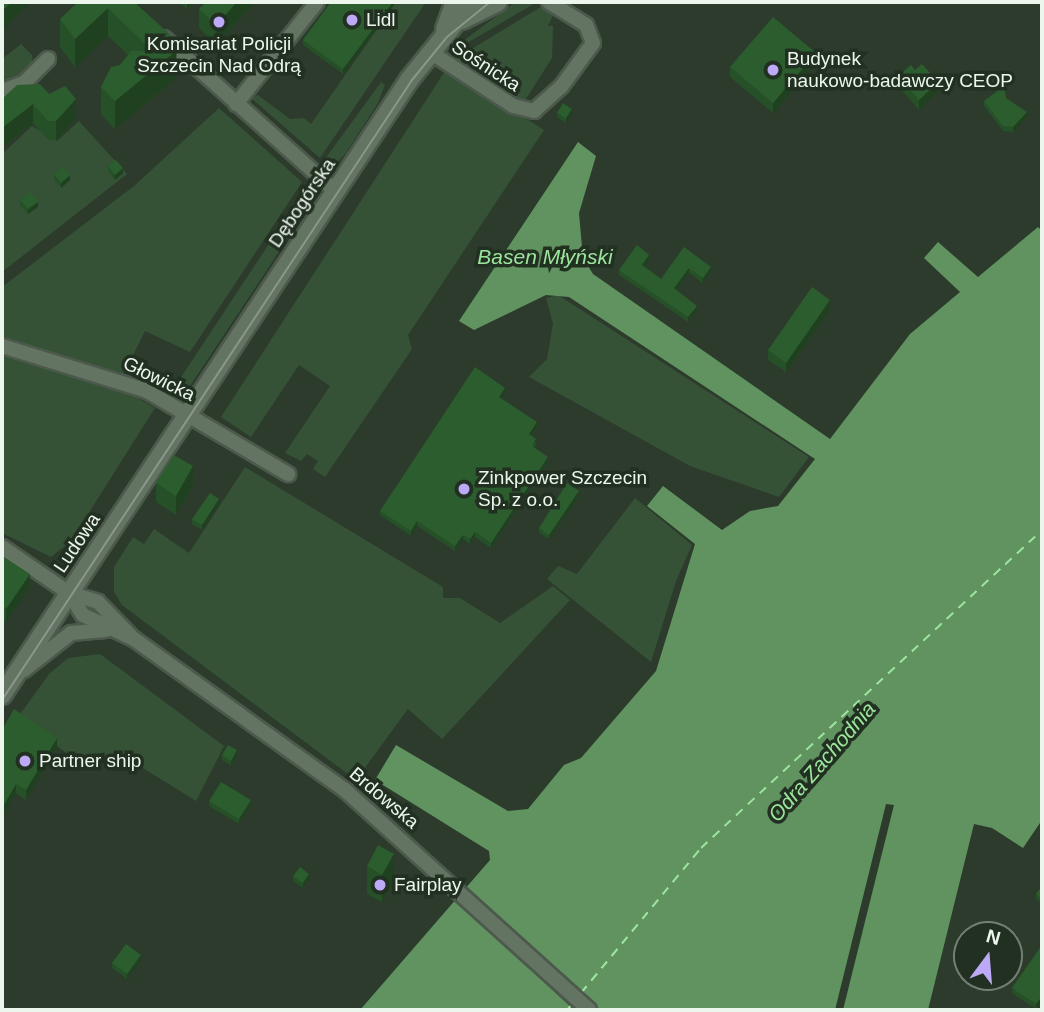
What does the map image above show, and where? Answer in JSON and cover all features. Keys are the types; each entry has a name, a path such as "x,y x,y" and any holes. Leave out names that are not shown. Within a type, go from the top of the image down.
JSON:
{"street":[{"path":"236,104 317,2"},
{"path":"430,52 455,2"},
{"name":"Dębogórska","path":"187,413 430,52 468,13 486,2"},
{"name":"Dębogórska","path":"468,13 498,2"},
{"name":"Sośnicka","path":"430,52 513,106 534,111 561,87 593,43 586,25 549,2"},
{"path":"149,24 335,191"},
{"path":"2,91 23,83 48,59"},
{"name":"Głowicka","path":"2,346 121,380 187,413 288,474"},
{"name":"Ludowa","path":"6,689 187,413"},
{"path":"2,547 69,593"},
{"name":"Brdowska","path":"69,593 83,615 134,639"},
{"name":"Brdowska","path":"69,593 98,602 134,639 306,760 445,876 589,1010"},
{"name":"Brdowska","path":"6,689 71,633 95,629 117,632"}],"shaded area":[{"path":"396,2 426,2 320,158 251,98 258,95 290,119 304,118 311,124"},
{"path":"537,2 457,49 455,47 514,3"},
{"path":"544,5 556,9 548,26 553,26 552,58 522,105 455,59"},
{"path":"21,44 32,55 33,67 17,82 2,85 2,59"},
{"path":"447,68 544,130 408,335 412,349 325,477 313,469 318,461 307,454 301,461 285,453 330,386 299,365 251,437 221,417"},
{"path":"381,82 385,85 378,103 346,153 336,164 323,169 325,159"},
{"path":"219,108 302,182 190,352 145,331 124,374 2,339 2,287 134,186"},
{"path":"79,121 127,174 2,272 2,154 32,126 57,141"},
{"path":"311,180 316,192 314,199 186,392 168,397"},
{"path":"558,295 809,457 779,497 690,466 529,377 547,359 553,324 546,298"},
{"path":"2,352 109,381 155,408 71,541 51,557 2,533"},
{"path":"245,467 443,587 443,598 460,598 500,623 553,586 570,600 442,739 408,709 356,780 122,605 114,592 114,567 133,537 144,544 154,529 189,553"},
{"path":"635,498 692,545 676,581 651,662 547,579 558,566 577,574"},
{"path":"100,654 224,746 196,801 122,755 77,761 18,717 49,674 68,658"}],"water":[{"path":"578,142 596,156 579,213 583,258 593,274 830,439 910,334 960,292 924,258 938,242 978,277 1038,227 1042,231 1042,820 1023,848 992,828 974,824 928,1010 360,1010 490,860 489,851 375,780 396,745 508,811 528,809 564,765 581,758 656,671 695,544 647,506 663,486 722,530 750,511 778,506 815,459 569,297 546,295 474,330 459,321"}],"pier":[{"path":"886,804 894,805 843,1010 835,1010"},
{"path":"465,885 600,1010 574,1010 454,898"}],"building":[{"path":"2,2 12,2 2,11"},
{"path":"78,2 134,2 177,41 176,51 115,101 101,87 111,67 120,65 131,51 152,51 108,8 75,39 60,19"},
{"path":"206,2 237,2 216,25 199,9"},
{"name":"Lidl","path":"331,2 393,2 343,69 303,40"},
{"name":"Budynek naukowo-badawczy CEOP","path":"773,17 816,53 773,103 730,67"},
{"path":"922,64 938,82 919,100 898,76 911,65 915,70"},
{"path":"40,84 49,94 65,86 76,99 56,121 48,121 33,104 2,128 2,99 17,85"},
{"path":"1004,86 1006,98 1027,112 1013,127 1003,126 984,101"},
{"path":"563,103 572,109 566,118 557,113"},
{"path":"116,160 123,168 115,175 108,166"},
{"path":"63,167 70,175 61,183 54,174"},
{"path":"30,192 38,202 28,209 20,200"},
{"path":"637,245 649,255 642,265 661,279 684,247 711,267 703,278 689,268 674,288 697,306 688,317 619,270"},
{"path":"812,287 830,300 786,363 768,350"},
{"name":"Zinkpower Szczecin Sp. z o.o.","path":"475,367 505,388 499,397 537,422 529,434 536,439 532,446 548,457 491,543 475,532 470,539 463,535 455,546 417,521 411,531 380,511"},
{"path":"174,455 193,466 176,496 156,483"},
{"path":"567,483 579,491 549,535 539,528"},
{"path":"210,493 219,499 202,525 192,519"},
{"path":"2,556 30,574 6,609 2,606"},
{"name":"Partner ship","path":"14,709 57,738 26,790 16,784 2,808 2,730"},
{"path":"228,745 237,750 231,761 222,755"},
{"path":"221,782 251,800 239,819 209,801"},
{"path":"378,845 394,854 382,875 367,866"},
{"path":"300,867 309,874 303,883 293,876"},
{"path":"1042,886 1042,899 1036,894"},
{"path":"126,944 141,955 127,974 112,963"},
{"path":"1042,945 1042,996 1036,1004 1016,991 1023,991 1023,972"}],"ferry route":[{"path":"581,993 701,848 1042,530"},
{"path":"567,1010 573,1003"}],"tram line":[{"path":"2,700 412,80 447,37 490,2"}],"place":[{"name":"Lidl","path":"352,20"},
{"name":"Komisariat Policji Szczecin Nad Odrą","path":"219,22"},
{"name":"Budynek naukowo-badawczy CEOP","path":"773,70"},
{"name":"Zinkpower Szczecin Sp. z o.o.","path":"464,489"},
{"name":"Partner ship","path":"25,761"},
{"name":"Fairplay","path":"380,885"}],"water label":[{"name":"Basen Młyński","path":"545,257"},
{"name":"Odra Zachodnia","path":"822,762"}]}
